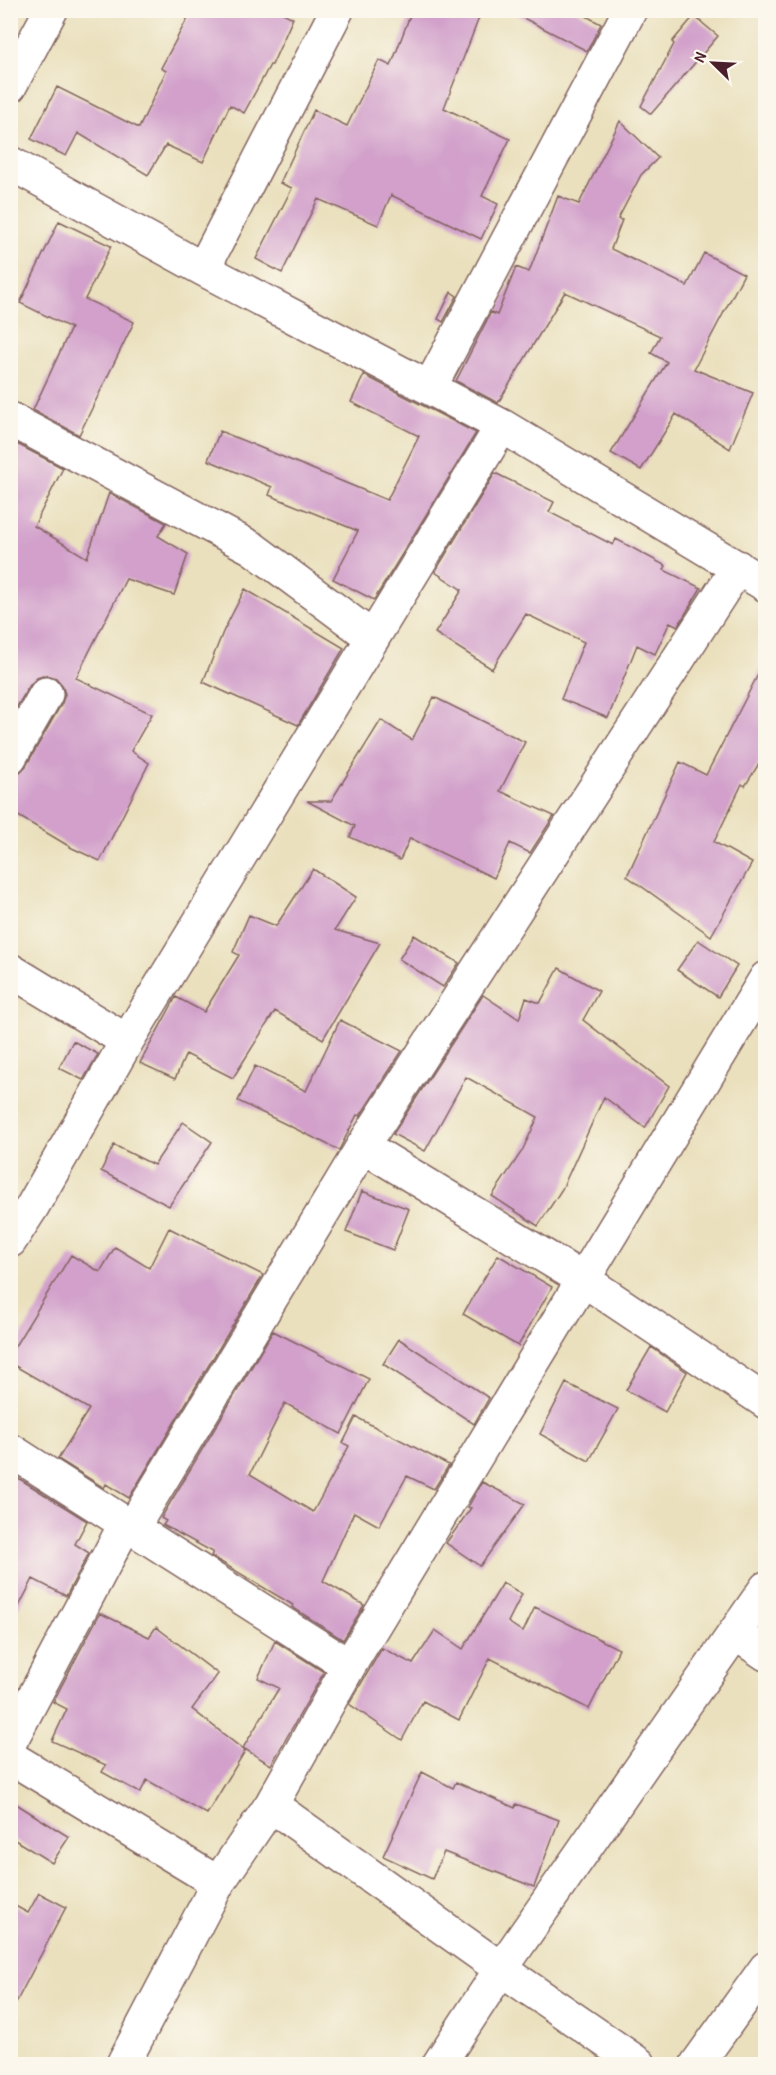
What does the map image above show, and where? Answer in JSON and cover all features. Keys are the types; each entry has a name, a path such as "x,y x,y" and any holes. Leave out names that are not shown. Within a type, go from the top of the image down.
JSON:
{"street":[{"path":"10,86 51,10"},
{"path":"203,269 337,10"},
{"path":"430,387 630,10"},
{"path":"10,163 203,269 502,426 765,585"},
{"path":"10,419 252,548 372,638"},
{"path":"10,1241 32,1208 127,1041 502,426"},
{"path":"10,1742 130,1525 363,1146 738,567"},
{"path":"10,757 46,694"},
{"path":"10,970 127,1041"},
{"path":"123,2064 218,1883 271,1805 349,1666 765,978"},
{"path":"363,1146 584,1280 765,1402"},
{"path":"10,1450 349,1666"},
{"path":"440,2064 501,1969 765,1588"},
{"path":"735,1633 765,1654"},
{"path":"10,1757 218,1883"},
{"path":"271,1805 639,2064"},
{"path":"697,2064 765,1968"}],"building":[{"path":"192,10 277,10 293,18 272,65 244,113 230,105 203,162 166,145 148,175 78,133 66,156 31,139 57,87 139,128 166,71 161,68"},
{"path":"412,10 482,10 444,108 510,139 482,196 498,204 481,239 391,195 378,225 318,199 282,273 256,259 292,188 280,183 314,110 347,126 379,60 391,66"},
{"path":"508,10 575,10 601,24 587,51"},
{"path":"694,16 718,36 651,114 641,106 674,44 672,42"},
{"path":"620,121 658,158 641,175 618,219 622,220 611,249 687,286 704,253 744,274 694,369 753,393 730,449 676,414 641,470 611,453 667,362 651,353 660,336 565,292 498,403 456,381 491,312 497,315 516,267 529,272 558,196 579,204"},
{"path":"59,221 111,246 85,299 134,322 79,435 33,410 71,328 20,303"},
{"path":"451,292 457,296 443,322 438,319"},
{"path":"364,375 476,433 374,600 333,579 358,531 269,495 272,487 208,460 220,431 387,500 419,436 351,402"},
{"path":"17,444 63,468 34,526 87,558 109,493 166,523 158,536 188,554 174,595 126,579 76,678 152,714 131,751 149,763 100,861 72,848 10,811 10,776 19,773 26,766 65,694 56,678 46,675 37,678 30,685 10,718 10,458"},
{"path":"495,473 554,502 549,512 613,545 616,539 666,566 664,570 701,588 678,626 670,622 655,654 637,645 608,718 561,699 584,642 526,614 492,669 435,633 462,590 435,572"},
{"path":"245,589 344,648 298,725 203,682 223,632"},
{"path":"765,661 765,754 745,786 742,784 714,842 752,863 711,936 627,876 680,762 706,775"},
{"path":"434,697 525,742 500,791 554,816 530,853 510,843 494,878 410,838 400,860 350,837 355,826 307,801 331,801 381,720 412,740"},
{"path":"313,869 356,897 335,930 380,943 323,1039 275,1011 233,1078 186,1054 175,1079 140,1063 176,997 204,1012 239,955 233,952 249,915 276,926"},
{"path":"414,935 459,963 443,987 399,959"},
{"path":"698,940 737,966 718,997 677,970"},
{"path":"559,968 599,991 583,1020 669,1086 645,1128 604,1097 562,1189 538,1226 492,1196 522,1151 538,1117 466,1077 425,1151 393,1134 483,995 519,1019 526,998 540,1003"},
{"path":"340,1020 402,1051 360,1116 357,1115 339,1150 238,1101 255,1066 306,1091"},
{"path":"73,1041 98,1054 83,1080 59,1068"},
{"path":"183,1122 212,1142 169,1206 101,1171 114,1145 154,1165"},
{"path":"362,1191 409,1209 393,1250 346,1232"},
{"path":"169,1228 263,1275 129,1498 106,1484 104,1488 58,1459 89,1409 10,1363 10,1354 71,1255 100,1272 115,1247 149,1268"},
{"path":"498,1255 552,1287 518,1346 463,1314"},
{"path":"273,1331 369,1379 341,1434 285,1403 250,1474 313,1512 349,1446 343,1443 356,1417 449,1465 434,1489 407,1476 379,1526 354,1512 323,1581 364,1605 343,1640 292,1607 293,1605 211,1556 213,1552 163,1525 166,1521 161,1518"},
{"path":"399,1339 489,1398 474,1424 383,1364"},
{"path":"651,1347 687,1372 665,1412 626,1390"},
{"path":"566,1383 618,1409 589,1461 540,1434"},
{"path":"10,1473 87,1521 75,1544 89,1553 66,1596 33,1579 10,1624"},
{"path":"482,1482 525,1504 480,1566 446,1543 471,1508 468,1507"},
{"path":"503,1583 522,1594 508,1622 523,1632 535,1607 619,1649 589,1709 490,1658 459,1720 423,1701 402,1740 349,1704 382,1648 413,1664 435,1630 463,1649"},
{"path":"100,1613 149,1637 156,1627 218,1674 192,1709 245,1751 207,1814 147,1780 140,1793 102,1772 106,1765 52,1741 67,1709 53,1702"},
{"path":"275,1641 324,1672 271,1765 243,1748 279,1688 258,1678"},
{"path":"422,1772 453,1788 456,1782 515,1808 516,1804 559,1820 534,1887 444,1852 432,1879 383,1856"},
{"path":"10,1800 69,1837 52,1863 10,1837"},
{"path":"39,1893 66,1907 10,2014 10,1903 28,1913"}]}
